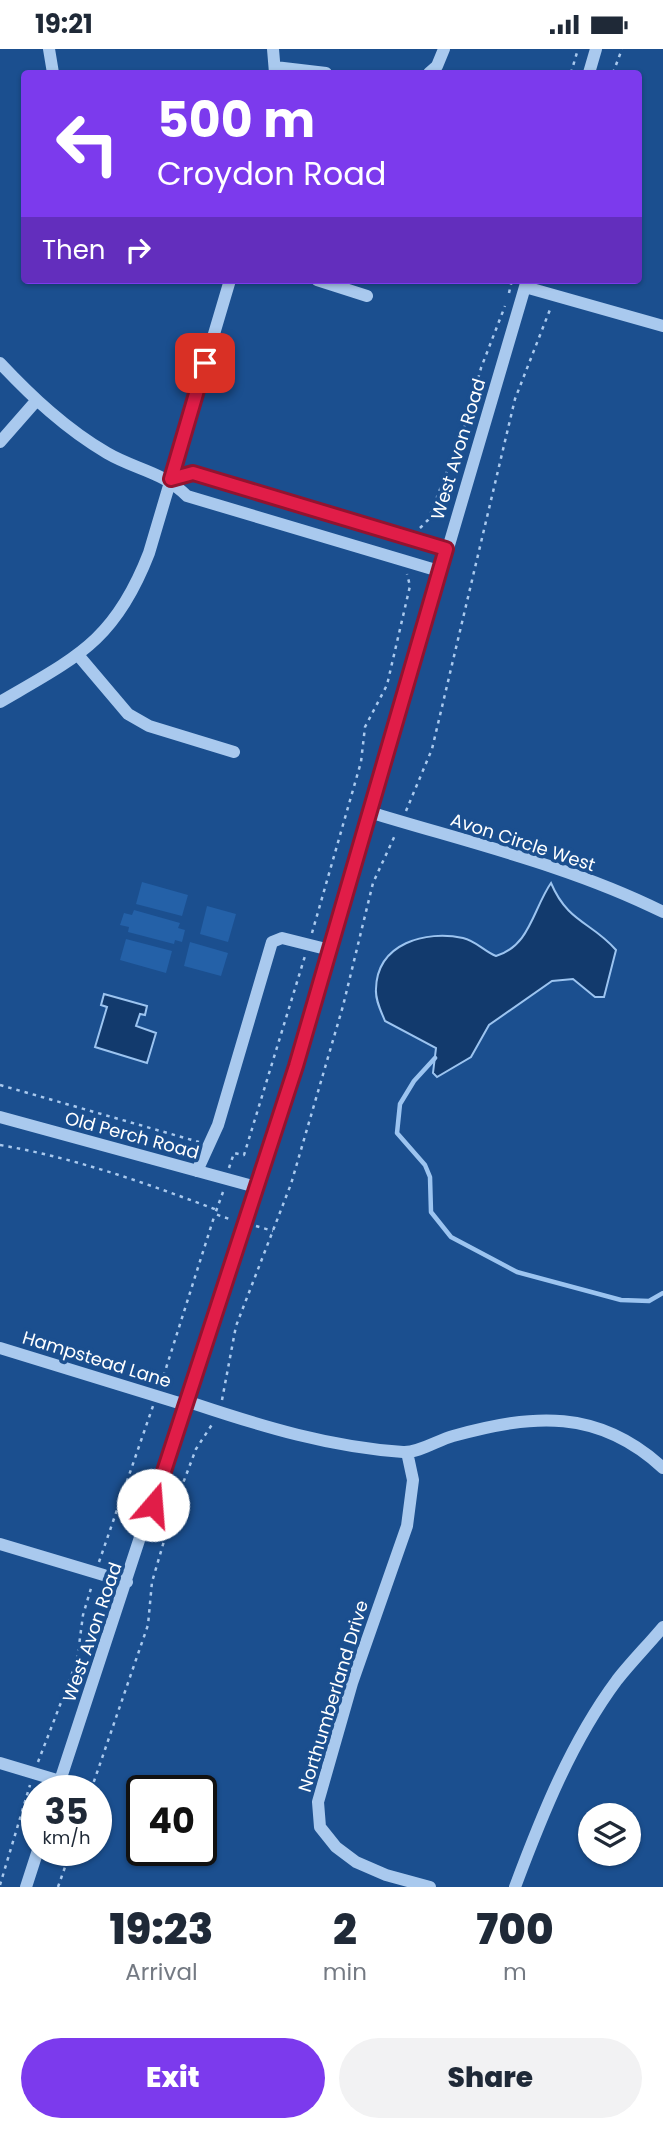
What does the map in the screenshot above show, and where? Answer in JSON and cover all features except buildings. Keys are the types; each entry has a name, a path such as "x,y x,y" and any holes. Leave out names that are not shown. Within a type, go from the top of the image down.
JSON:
{"street":[{"path":"49,49 52,70"},
{"path":"273,49 275,70"},
{"path":"432,70 444,49"},
{"path":"590,70 596,49"},
{"path":"0,702 78,655 111,623 134,592 149,554 229,284"},
{"path":"330,284 367,296"},
{"path":"526,284 554,295 663,326"},
{"name":"West Avon Road","path":"63,1775 187,1402 330,950 439,571 526,284"},
{"path":"0,363 36,401 108,454 171,479 187,496 439,571"},
{"path":"0,442 36,401"},
{"path":"171,479 193,473 446,549"},
{"path":"78,655 128,713 149,726 234,752"},
{"name":"Avon Circle West","path":"369,812 634,897 663,912"},
{"path":"197,1171 218,1125 272,942 282,938 330,950"},
{"name":"Old Perch Road","path":"0,1117 256,1187"},
{"name":"Hampstead Lane","path":"0,1348 331,1444 407,1452 485,1427 525,1421 580,1422 613,1433 649,1455 663,1468"},
{"name":"Northumberland Drive","path":"407,1452 412,1480 407,1526 352,1683 318,1802 320,1828 336,1847 356,1862 386,1875 430,1887"},
{"path":"0,1544 127,1582"},
{"path":"515,1887 540,1820 572,1753 617,1681 663,1627"},
{"path":"0,1763 31,1775"},
{"path":"26,1887 33,1866"}],"path":[{"path":"572,70 578,49"},
{"path":"614,70 622,49"},
{"path":"419,529 428,520 467,420 511,284"},
{"path":"96,1775 148,1625 152,1582 174,1507 196,1449 211,1428 226,1390 236,1325 290,1184 335,1033 373,883 432,749 515,399 554,295"},
{"path":"230,1167 234,1153 244,1156 361,762 365,727 387,685 410,586 406,571"},
{"path":"0,1085 209,1145"},
{"path":"0,1145 51,1154 95,1167 217,1210"},
{"path":"160,1385 222,1195"},
{"path":"215,1215 231,1219"},
{"path":"259,1226 273,1231"},
{"path":"99,1563 151,1412"},
{"path":"39,1758 77,1661 83,1615 91,1589"},
{"path":"0,1885 21,1814"},
{"path":"58,1887 65,1866"}],"shaded area":[{"path":"142,882 188,895 182,916 136,904"},
{"path":"551,883 565,906 616,950 604,997 595,997 573,979 552,981 489,1025 471,1057 437,1077 433,1073 436,1048 385,1021 376,993 379,973 385,961 406,943 434,936 468,939 496,956 507,951 524,935"},
{"path":"207,906 236,914 228,942 200,934"},
{"path":"134,910 180,923 178,928 185,930 182,942 175,940 174,944 128,932 129,927 120,925 124,913 132,915"},
{"path":"126,939 172,951 166,973 120,960"},
{"path":"190,942 228,953 221,976 184,966"},
{"path":"104,994 147,1006 145,1015 140,1014 136,1026 156,1033 147,1063 95,1047 107,1007 101,1005"}],"waterway":[{"path":"435,1058 414,1081 400,1104 397,1133 425,1165 430,1177 431,1212 451,1237 517,1272 621,1300 649,1301 663,1293"}],"route":[{"path":"153,1505 296,1066 446,549 193,473 171,479 205,363"}]}
